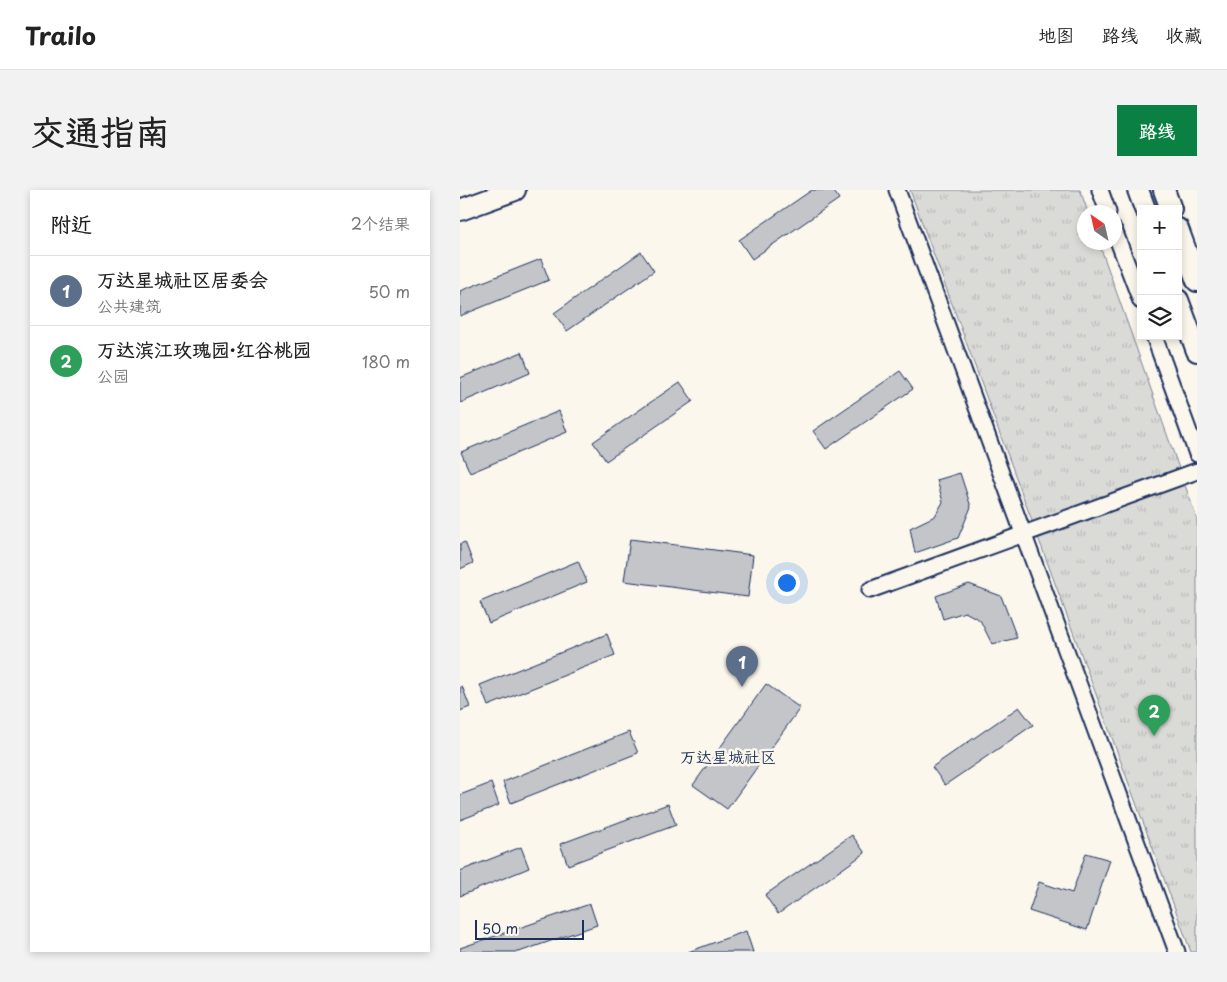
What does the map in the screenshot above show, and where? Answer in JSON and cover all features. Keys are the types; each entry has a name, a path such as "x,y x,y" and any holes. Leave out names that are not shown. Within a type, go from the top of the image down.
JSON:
{"main road":[{"path":"460,210 515,190"},
{"path":"1138,190 1144,205"},
{"path":"1164,190 1170,205"},
{"path":"1182,240 1197,280"},
{"path":"1182,311 1197,351"}],"street":[{"path":"897,190 1177,952"},
{"path":"1100,190 1105,205"},
{"path":"1122,250 1139,295"},
{"path":"1155,340 1197,454"},
{"path":"870,590 1197,471"}],"green space":[{"path":"910,190 1080,190 1085,205 1077,205 1077,250 1101,250 1197,519 1197,952 1191,952"}],"building":[{"path":"812,190 833,190 839,199 752,259 739,240"},
{"path":"641,252 654,271 567,331 554,313"},
{"path":"541,259 549,280 460,316 460,291"},
{"path":"522,352 530,373 460,403 460,378"},
{"path":"900,371 913,389 826,449 813,431"},
{"path":"680,382 693,401 606,461 593,442"},
{"path":"559,411 567,432 470,473 461,452"},
{"path":"960,473 971,507 958,538 915,553 910,528 935,516 943,502 937,480"},
{"path":"630,539 753,555 748,597 624,581"},
{"path":"465,542 473,563 460,569 460,544"},
{"path":"578,561 587,582 489,623 480,602"},
{"path":"969,584 1001,596 1017,638 992,644 980,620 965,612 943,619 936,596"},
{"path":"607,634 615,655 488,706 480,685"},
{"path":"766,684 800,708 727,809 693,785"},
{"path":"462,686 470,707 460,711 460,687"},
{"path":"1019,707 1033,725 945,785 932,767"},
{"path":"629,732 638,753 511,803 503,782"},
{"path":"491,783 499,805 460,820 460,795"},
{"path":"668,804 676,825 568,865 560,844"},
{"path":"852,835 865,853 778,914 765,895"},
{"path":"521,847 529,868 460,896 460,871"},
{"path":"1086,853 1110,860 1087,930 1029,911 1039,882 1072,893"},
{"path":"590,904 597,925 519,952 460,952 460,948"},
{"path":"746,931 753,952 688,952"}],"place":[{"name":"万达星城社区居委会","path":"742,687"},
{"name":"万达滨江玫瑰园·红谷桃园","path":"1154,736"}],"district":[{"name":"万达星城社区","path":"728,757"}]}
